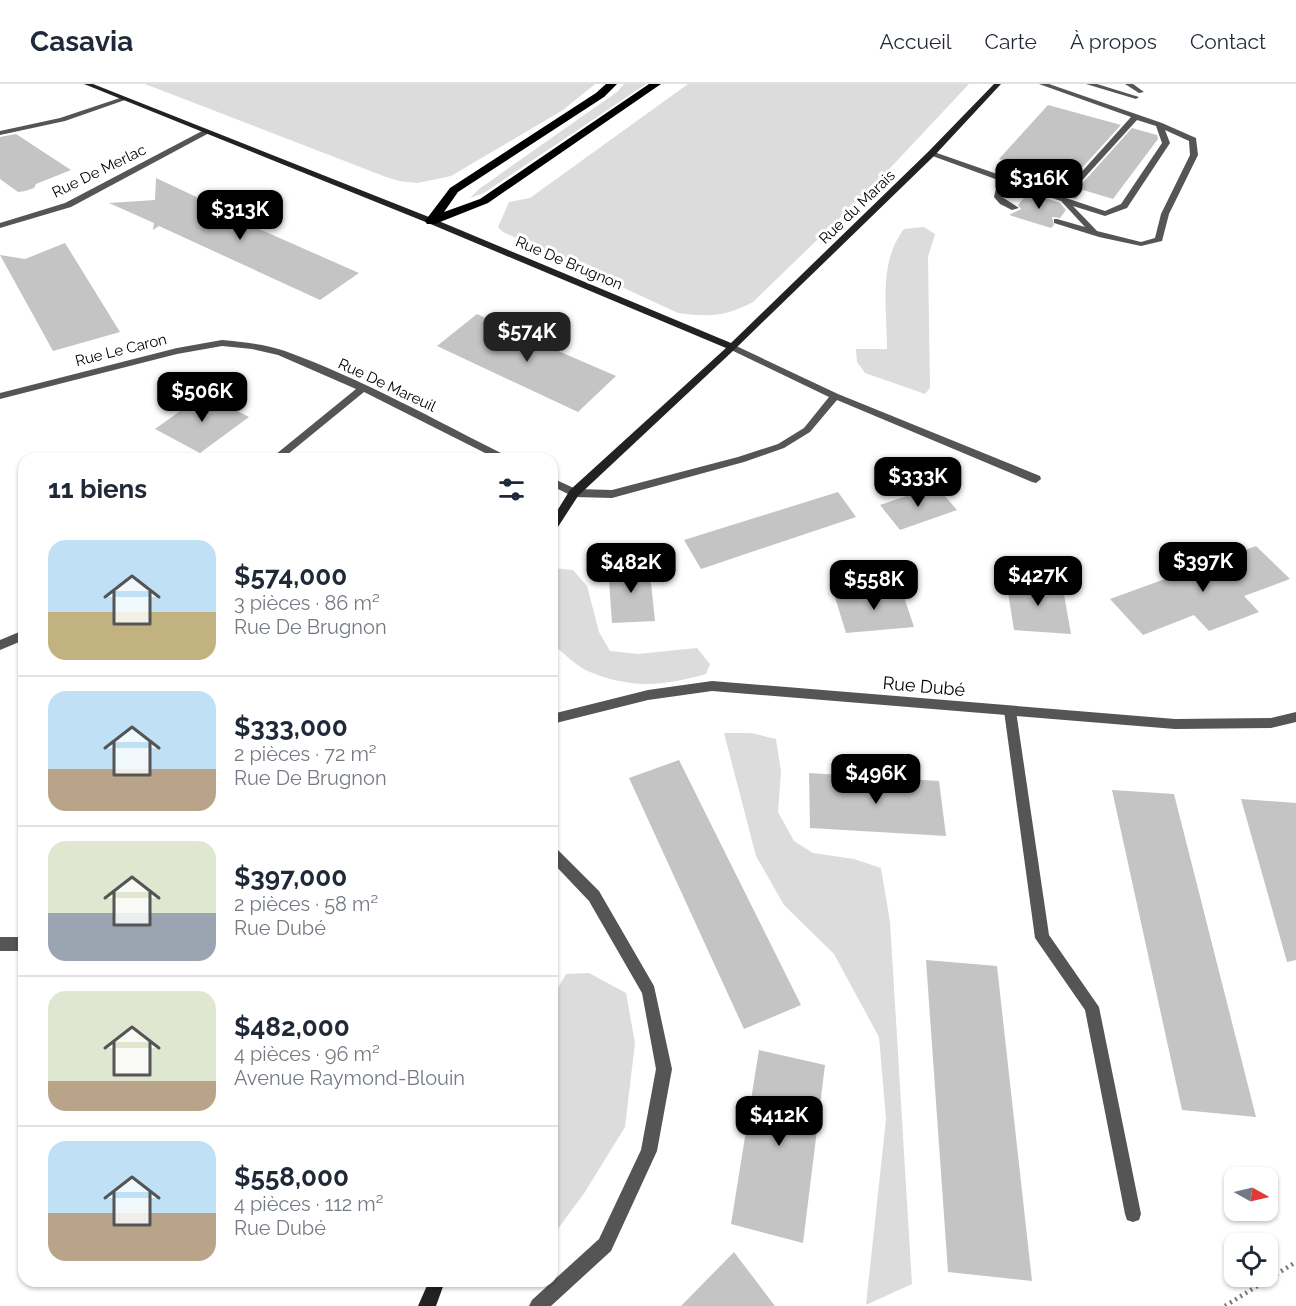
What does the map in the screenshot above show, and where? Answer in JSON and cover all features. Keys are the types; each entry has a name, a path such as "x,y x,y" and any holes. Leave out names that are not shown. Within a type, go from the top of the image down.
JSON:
{"highway":[{"path":"431,221 454,190 600,95 612,84"},
{"path":"431,221 484,201 656,84"}],"street":[{"name":"Rue De Brugnon","path":"87,84 431,221 732,347 835,396 1036,479"},
{"name":"Rue du Marais","path":"558,517 573,493 732,347 931,154 998,84"},
{"path":"1042,84 1159,125 1192,140 1194,155 1165,214 1159,238 1142,244 1102,236 1057,221"},
{"path":"1089,84 1139,94 1128,84"},
{"path":"0,133 83,116 123,99"},
{"path":"1062,198 1135,117"},
{"path":"931,154 1105,214 1124,206 1166,143 1159,125"},
{"name":"Rue De Merlac","path":"0,226 68,205 207,132"},
{"path":"1002,179 998,197 1015,208"},
{"path":"1062,198 1085,224 1102,236"},
{"name":"Rue Le Caron","path":"0,396 177,351 222,343 252,346"},
{"name":"Rue De Mareuil","path":"252,346 281,353 363,388 493,453"},
{"path":"282,453 363,388"},
{"path":"558,485 573,493 612,494 740,460 781,446 807,430 835,396"},
{"path":"0,645 18,638"},
{"name":"Rue Dubé","path":"558,718 648,695 712,686 1175,724 1271,723 1296,717"},
{"path":"1010,711 1042,939 1092,1007 1133,1214"},
{"path":"538,1306 605,1245 649,1151 664,1069 649,991 594,896 558,859"},
{"path":"0,944 18,944"},
{"path":"427,1306 435,1287"}],"path":[{"path":"1225,1306 1296,1262"}],"shaded area":[{"path":"145,84 595,84 563,110 451,176 418,183 386,177"},
{"path":"624,84 646,84 484,193 470,198 479,189 617,92"},
{"path":"688,84 969,84 877,182 753,302 734,311 717,315 678,313 503,232 498,227 509,202 530,198"},
{"path":"924,227 935,234 928,257 930,388 925,394 865,373 857,362 856,349 887,349 886,286 890,256 904,229"},
{"path":"558,569 573,570 587,586 599,632 610,651 638,654 697,648 710,664 706,674 676,681 648,684 620,681 580,667 558,649"},
{"path":"724,733 751,733 776,739 781,772 778,812 794,841 813,853 854,859 881,868 890,922 912,1284 866,1305 886,1119 879,1037 834,954 784,905 756,856"},
{"path":"589,973 626,993 635,1043 625,1127 585,1192 558,1229 558,988 566,974"}],"building":[{"path":"1048,105 1121,125 1059,193 1035,185 1046,173 999,159"},
{"path":"1132,128 1157,135 1158,139 1113,199 1083,190 1076,199 1070,197"},
{"path":"16,134 71,170 36,184 34,188 18,192 0,179 0,137"},
{"path":"156,178 205,201 200,203 359,273 320,300 159,226 153,230 154,223 109,203 155,200"},
{"path":"1029,192 1060,203 1066,210 1060,218 1052,217 1054,225 1051,228 1009,215 1021,209 1018,205"},
{"path":"65,243 120,332 53,351 0,255 25,259"},
{"path":"477,314 616,376 578,412 437,346"},
{"path":"204,394 249,417 200,453 155,429"},
{"path":"936,486 957,510 900,530 880,505"},
{"path":"838,492 856,517 701,569 684,540"},
{"path":"1256,546 1290,579 1244,596 1259,612 1209,631 1194,615 1143,635 1110,599"},
{"path":"649,564 655,621 612,623 608,566"},
{"path":"1006,580 1062,583 1071,634 1014,630"},
{"path":"901,588 914,627 846,633 834,594"},
{"path":"679,760 801,1005 744,1029 629,778"},
{"path":"809,773 939,781 946,836 810,828"},
{"path":"1112,790 1174,794 1256,1117 1182,1110"},
{"path":"1241,799 1296,803 1296,960 1287,962"},
{"path":"926,960 997,966 1032,1281 948,1272"},
{"path":"759,1050 825,1065 803,1243 731,1224"},
{"path":"734,1252 775,1306 681,1306"}]}
